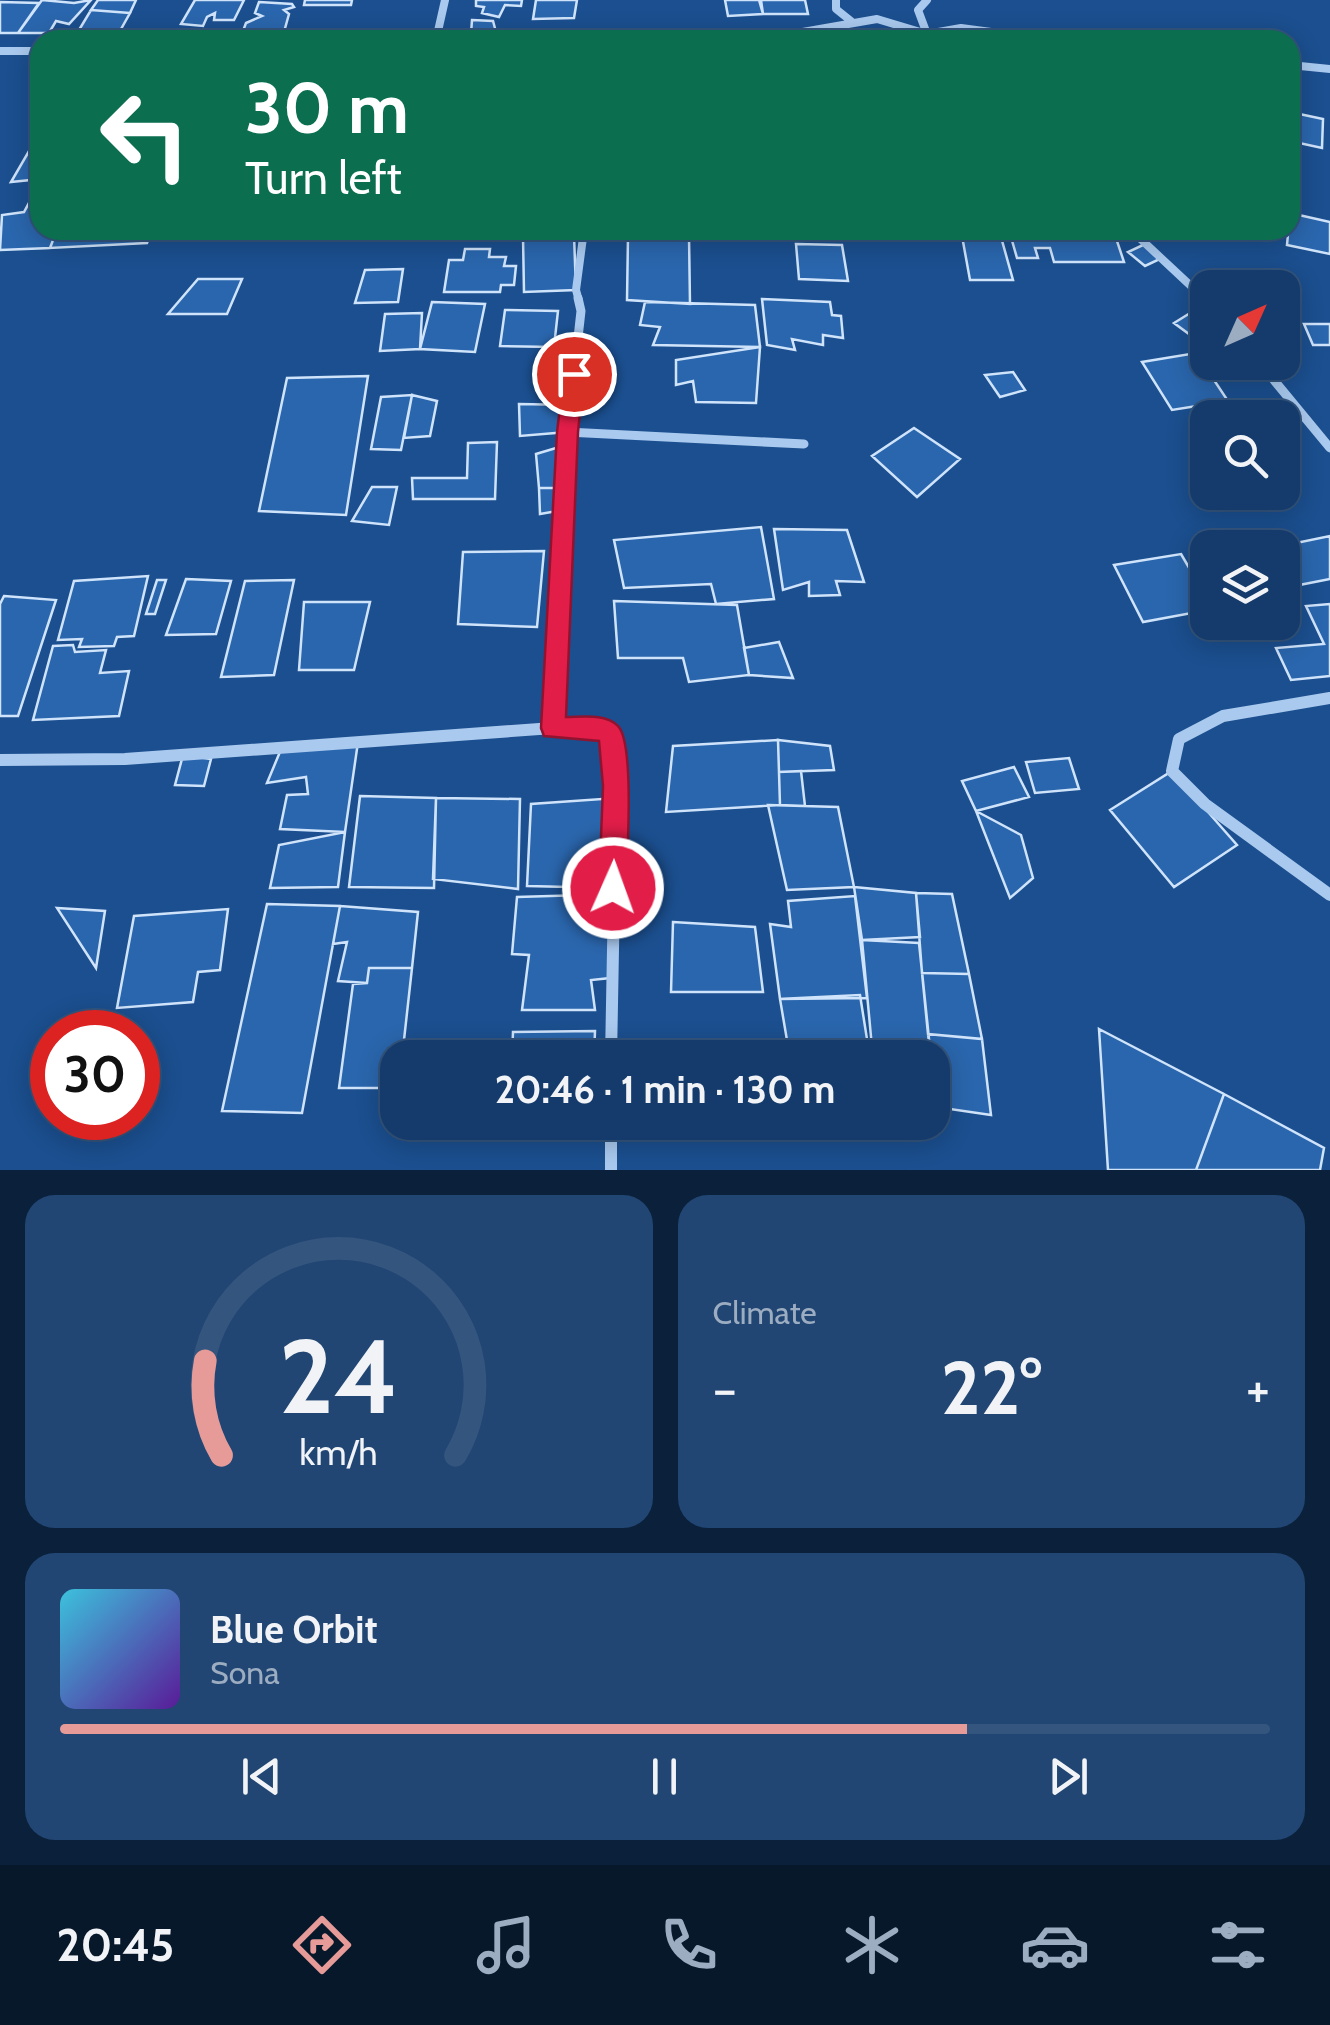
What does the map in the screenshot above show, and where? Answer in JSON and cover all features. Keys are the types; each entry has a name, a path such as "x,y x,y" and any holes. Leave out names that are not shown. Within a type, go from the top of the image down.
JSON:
{"street":[{"path":"438,30 445,0"},
{"path":"836,0 836,9 851,21"},
{"path":"926,30 918,10 927,0"},
{"path":"806,30 877,20 913,30"},
{"path":"950,30 977,30"},
{"path":"0,51 30,51"},
{"path":"1300,66 1330,69"},
{"path":"553,728 567,432 581,311 576,290 583,240"},
{"path":"1142,240 1190,285"},
{"path":"1274,380 1330,448"},
{"path":"567,432 804,444"},
{"path":"1330,698 1223,716 1180,739 1172,771 1205,804 1330,895"},
{"path":"0,760 125,759 553,728 602,728 611,735 614,747 610,1040"},
{"path":"611,1140 611,1170"}],"building":[{"path":"42,0 91,0 69,24 56,21 51,30 18,33"},
{"path":"98,0 136,0 130,13 91,10"},
{"path":"195,0 244,0 234,20 214,20 215,13 207,17 203,26 181,24"},
{"path":"305,0 352,0 351,5 304,5"},
{"path":"476,0 522,0 521,6 505,5 499,17 482,13 484,7 476,6"},
{"path":"536,0 577,0 574,18 533,19"},
{"path":"725,0 759,0 763,14 728,16"},
{"path":"761,0 805,0 808,14 763,14"},
{"path":"0,2 39,3 18,33 0,33"},
{"path":"259,2 294,7 284,10 289,14 285,30 243,30 246,23 262,16 255,13"},
{"path":"91,10 130,13 121,29 79,30"},
{"path":"472,20 493,21 495,30 471,30"},
{"path":"1300,114 1323,119 1322,148 1300,143"},
{"path":"30,149 30,180 11,182"},
{"path":"30,201 30,240 53,240 50,248 0,250 2,215 24,212"},
{"path":"1300,215 1330,222 1330,254 1287,245 1287,240 1300,240"},
{"path":"53,240 148,240 147,243 50,248"},
{"path":"523,240 574,240 576,290 524,292"},
{"path":"628,240 689,240 690,304 627,300"},
{"path":"963,240 1002,240 1013,280 970,280"},
{"path":"1012,240 1117,240 1124,262 1054,262 1050,248 1035,248 1038,258 1017,258"},
{"path":"796,244 842,245 848,281 799,279"},
{"path":"1145,244 1162,258 1145,266 1128,252"},
{"path":"465,249 490,249 489,257 506,257 504,266 516,266 514,285 501,285 500,292 444,292 449,260 463,260"},
{"path":"403,269 398,302 355,303 365,270"},
{"path":"198,279 242,279 227,314 168,314"},
{"path":"762,299 830,302 832,315 841,316 843,338 823,335 823,345 792,339 795,350 767,345"},
{"path":"432,302 485,304 475,352 420,349"},
{"path":"645,302 755,305 760,347 653,345 660,327 640,325"},
{"path":"505,310 558,311 554,347 500,346"},
{"path":"422,313 420,349 380,351 385,314"},
{"path":"1190,313 1190,335 1174,323"},
{"path":"1304,324 1330,324 1330,345 1313,345"},
{"path":"760,347 756,403 696,402 693,381 676,385 676,360"},
{"path":"1190,354 1190,380 1214,380 1227,400 1190,400 1190,407 1172,410 1142,362"},
{"path":"1013,372 1025,390 1000,397 985,375"},
{"path":"368,376 346,515 259,511 287,378"},
{"path":"412,395 401,450 371,449 381,397"},
{"path":"412,395 437,401 430,436 404,438"},
{"path":"519,404 570,405 567,432 520,436"},
{"path":"914,428 960,459 917,497 872,456"},
{"path":"497,442 495,499 413,499 412,478 467,478 468,443"},
{"path":"566,445 558,488 539,488 536,454"},
{"path":"372,487 397,487 389,525 352,521"},
{"path":"539,488 558,488 563,510 540,514"},
{"path":"761,527 774,599 716,604 711,584 624,588 614,540"},
{"path":"774,529 847,530 864,582 836,581 840,595 809,596 809,582 783,590"},
{"path":"1330,536 1330,579 1300,585 1300,542"},
{"path":"544,551 537,627 458,624 463,552"},
{"path":"1181,554 1190,569 1190,613 1143,622 1114,565"},
{"path":"148,576 134,636 117,637 114,646 79,647 82,639 58,640 74,581"},
{"path":"186,579 231,581 216,634 166,635"},
{"path":"157,580 166,580 155,614 146,614"},
{"path":"294,580 274,675 221,677 245,581"},
{"path":"4,596 56,600 18,716 0,716 0,604"},
{"path":"614,601 737,605 749,675 689,682 683,658 618,658"},
{"path":"304,602 370,602 354,670 299,670"},
{"path":"1330,604 1330,676 1291,680 1276,648 1324,644 1306,606"},
{"path":"779,642 793,678 749,675 744,648"},
{"path":"73,645 75,652 106,650 100,673 129,671 119,716 33,720 53,646"},
{"path":"778,740 780,805 666,812 673,746"},
{"path":"778,740 830,746 834,770 779,772"},
{"path":"358,742 345,832 280,829 287,795 308,794 306,777 267,783 282,747"},
{"path":"183,755 211,759 204,786 175,785"},
{"path":"1069,758 1079,789 1035,793 1026,762"},
{"path":"1014,767 1029,797 976,811 962,781"},
{"path":"801,771 805,806 780,805 779,772"},
{"path":"1172,771 1237,845 1174,887 1110,810"},
{"path":"360,796 436,798 434,888 349,887"},
{"path":"436,798 520,799 518,889 433,879"},
{"path":"616,798 613,888 527,886 531,804"},
{"path":"768,805 838,807 854,887 787,890"},
{"path":"976,811 1021,835 1033,878 1010,898"},
{"path":"345,832 338,887 270,888 279,845"},
{"path":"854,887 916,893 920,937 862,940"},
{"path":"916,893 952,894 969,974 922,973"},
{"path":"584,895 580,919 612,925 610,978 591,980 595,1010 522,1010 529,955 512,954 517,897"},
{"path":"855,896 867,998 780,999 770,924 791,927 788,901"},
{"path":"267,904 340,906 302,1113 222,1111"},
{"path":"340,906 418,912 412,968 369,968 367,983 338,981 347,942 333,944"},
{"path":"57,908 105,911 96,968"},
{"path":"228,909 220,970 198,972 193,1002 117,1008 134,916"},
{"path":"673,922 755,927 763,992 671,992"},
{"path":"862,940 919,943 929,1040 871,1040"},
{"path":"369,968 412,968 404,1040 380,1040 380,1088 339,1088 353,984 367,983"},
{"path":"922,973 969,974 982,1039 928,1034"},
{"path":"860,995 867,1040 787,1040 780,999"},
{"path":"1099,1029 1224,1094 1196,1170 1108,1170"},
{"path":"595,1031 595,1040 513,1040 513,1032"},
{"path":"928,1034 982,1039 991,1115 950,1109 950,1040 929,1040"},
{"path":"1224,1094 1324,1148 1320,1170 1196,1170"}],"route":[{"path":"574,374 567,432 553,728 602,728 611,735 616,786 613,888"}]}
